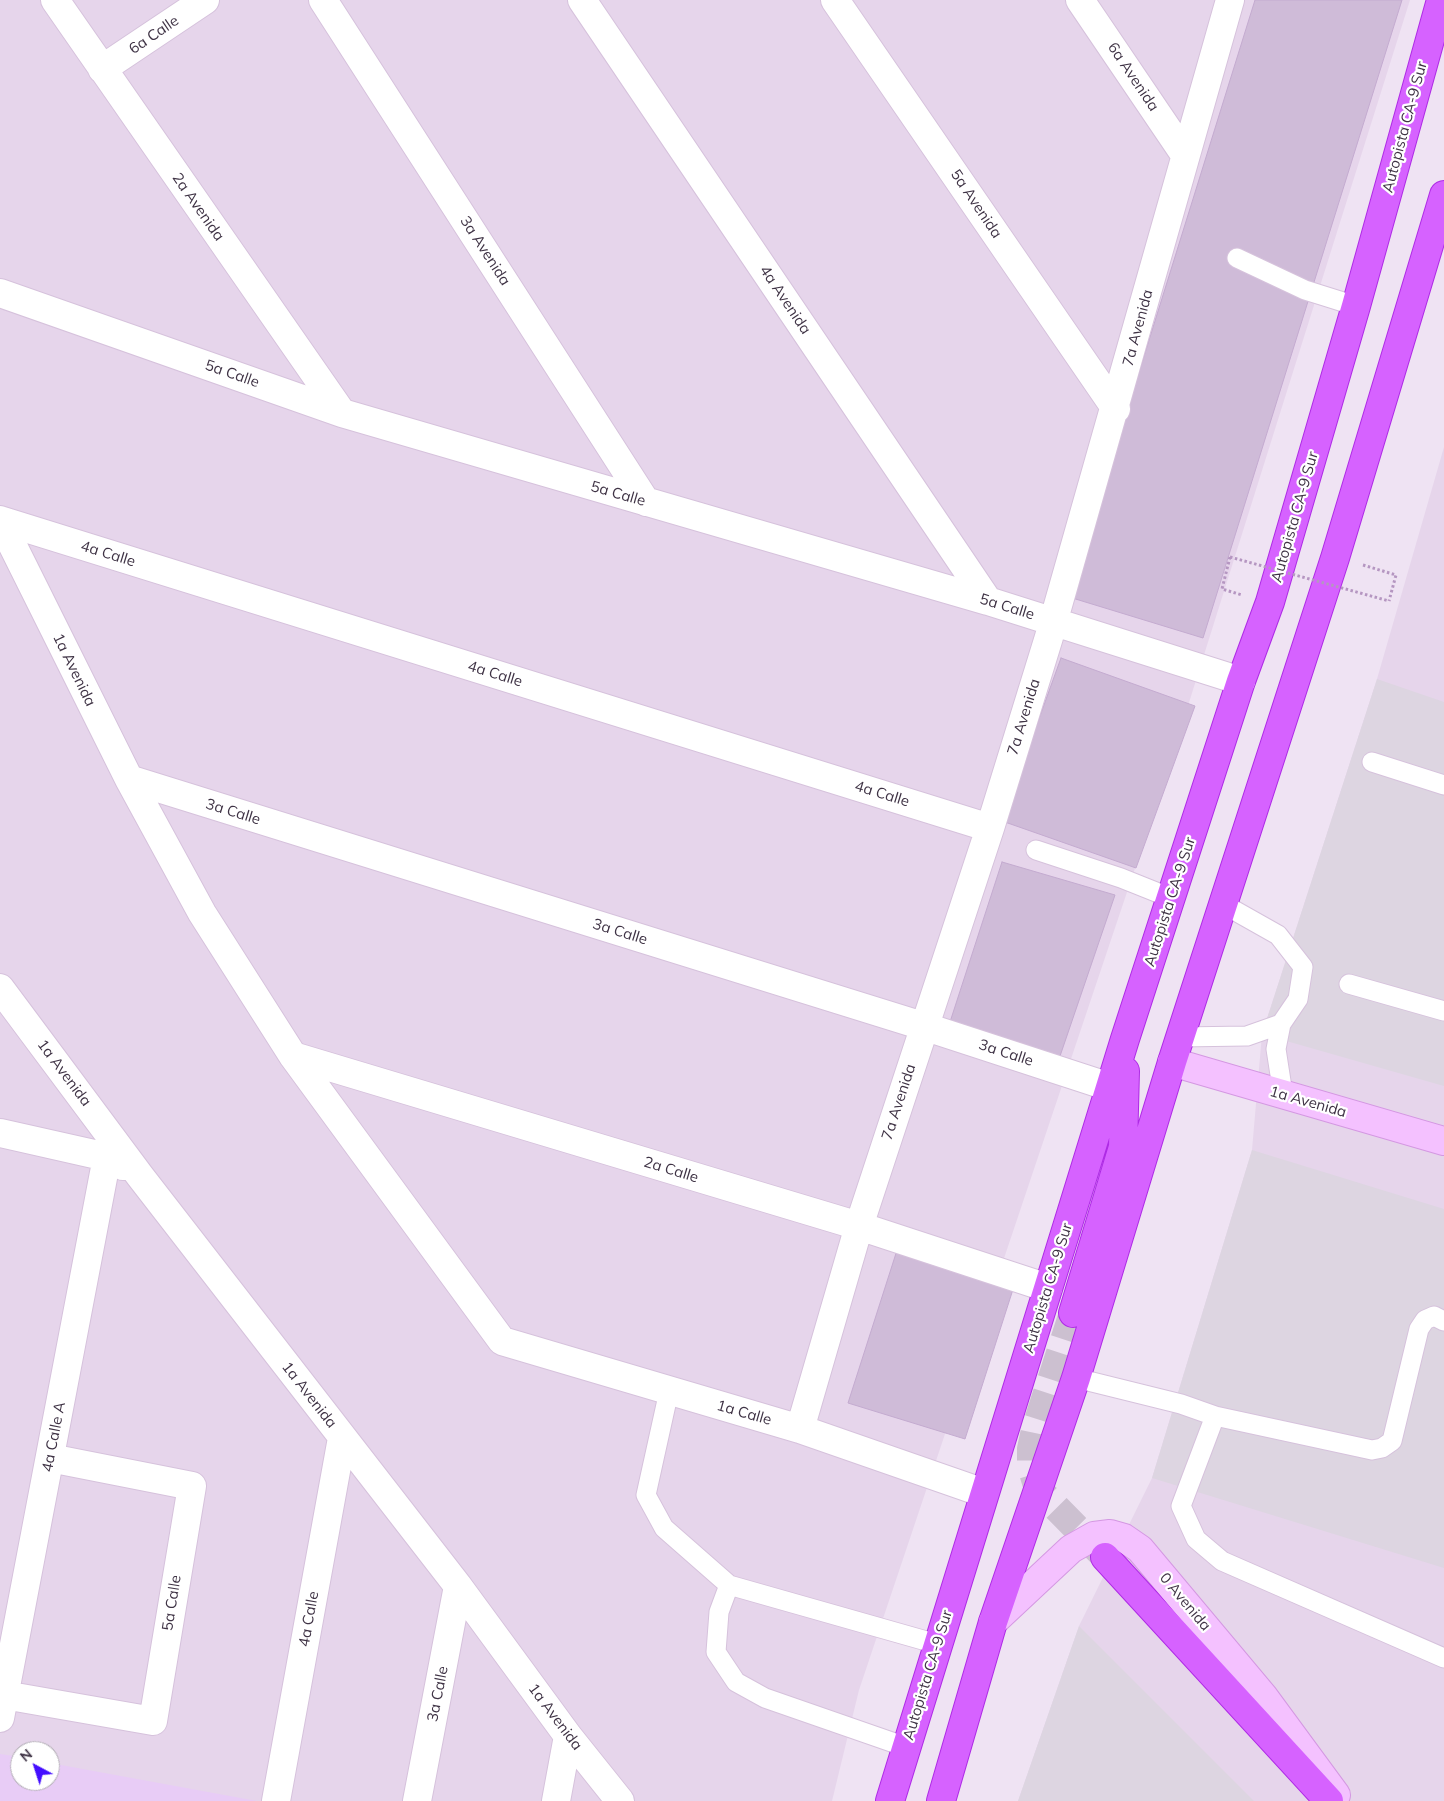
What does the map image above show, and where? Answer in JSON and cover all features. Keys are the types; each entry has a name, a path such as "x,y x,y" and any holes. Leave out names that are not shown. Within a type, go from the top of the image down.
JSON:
{"highway":[{"name":"Autopista CA-9 Sur","path":"890,1801 1125,1039 1241,681 1270,602 1356,306 1441,0"},
{"path":"940,1801 993,1622 1076,1378 1172,1062 1335,558 1444,195"},
{"path":"1074,1313 1123,1147 1125,1039"},
{"path":"1105,1556 1329,1801"}],"street":[{"name":"2a Avenida","path":"55,0 342,413"},
{"name":"6a Calle","path":"102,69 205,0"},
{"name":"3a Avenida","path":"323,0 646,502"},
{"name":"4a Avenida","path":"582,0 988,600"},
{"name":"5a Avenida","path":"835,0 1116,409"},
{"name":"6a Avenida","path":"1080,0 1185,155"},
{"name":"7a Avenida","path":"800,1429 859,1226 923,1026 990,828 1054,621 1116,409 1185,155 1230,0"},
{"name":"5a Calle","path":"0,293 342,413 988,600 1241,681"},
{"name":"1a Avenida","path":"0,520 129,780 202,913 293,1056 502,1341"},
{"name":"4a Calle","path":"0,520 990,828"},
{"name":"3a Calle","path":"129,780 923,1026 1110,1087"},
{"name":"1a Avenida","path":"1,993 140,1176 458,1586 568,1736 620,1801"},
{"name":"2a Calle","path":"293,1056 859,1226 1048,1288"},
{"name":"1a Avenida","path":"1172,1062 1444,1141"},
{"path":"0,1133 107,1156 140,1176"},
{"name":"4a Calle A","path":"2,1706 107,1156"},
{"name":"1a Calle","path":"502,1341 800,1429 984,1493"},
{"name":"4a Calle","path":"276,1801 342,1438"},
{"name":"5a Calle","path":"2,1706 153,1720 192,1486 50,1458"},
{"name":"0 Avenida","path":"993,1622 1072,1549 1094,1536 1110,1534 1131,1542 1140,1549 1264,1697 1341,1801"},
{"name":"3a Calle","path":"417,1801 458,1586"},
{"path":"556,1801 568,1736"}],"lane":[{"path":"1237,258 1305,290 1356,306"},
{"path":"1372,762 1444,785"},
{"path":"1036,850 1121,878 1171,898"},
{"path":"1223,904 1278,935 1303,967 1298,999 1281,1024 1276,1049 1283,1094"},
{"path":"1349,984 1444,1011"},
{"path":"1180,1037 1247,1036 1281,1024"},
{"path":"1076,1378 1182,1404 1215,1416 1372,1450 1382,1448 1392,1441 1419,1330 1425,1320 1434,1316 1444,1320"},
{"path":"669,1391 646,1495 664,1528 729,1585 938,1644"},
{"path":"1215,1416 1181,1506 1196,1539 1222,1561 1444,1658"},
{"path":"729,1585 720,1612 716,1652 736,1682 765,1698 906,1747"}],"path":[{"path":"1222,589 1230,557 1389,600 1396,574"}],"shaded area":[{"path":"0,0 1410,0 1164,782 859,1690 832,1801 0,1801"},
{"path":"1444,447 1444,1801 1018,1801 1079,1626 1152,1478 1252,1150 1262,1034 1377,679"},
{"path":"1377,679 1444,702 1444,1086 1262,1034"},
{"path":"1252,1150 1444,1209 1444,1568 1152,1478"},
{"path":"1079,1626 1254,1801 1018,1801"},
{"path":"0,1754 10,1756 10,1791 60,1791 60,1765 257,1801 0,1801"}],"building":[{"path":"1255,0 1402,0 1203,638 1069,597"},
{"path":"1061,658 1195,706 1136,868 1002,821"},
{"path":"1002,862 1115,895 1059,1059 950,1022"},
{"path":"899,1244 1016,1280 965,1439 848,1403"}],"tunnel":[{"path":"1073,1313 1035,1430 1031,1449 1031,1466 1038,1489 1103,1555"}]}
